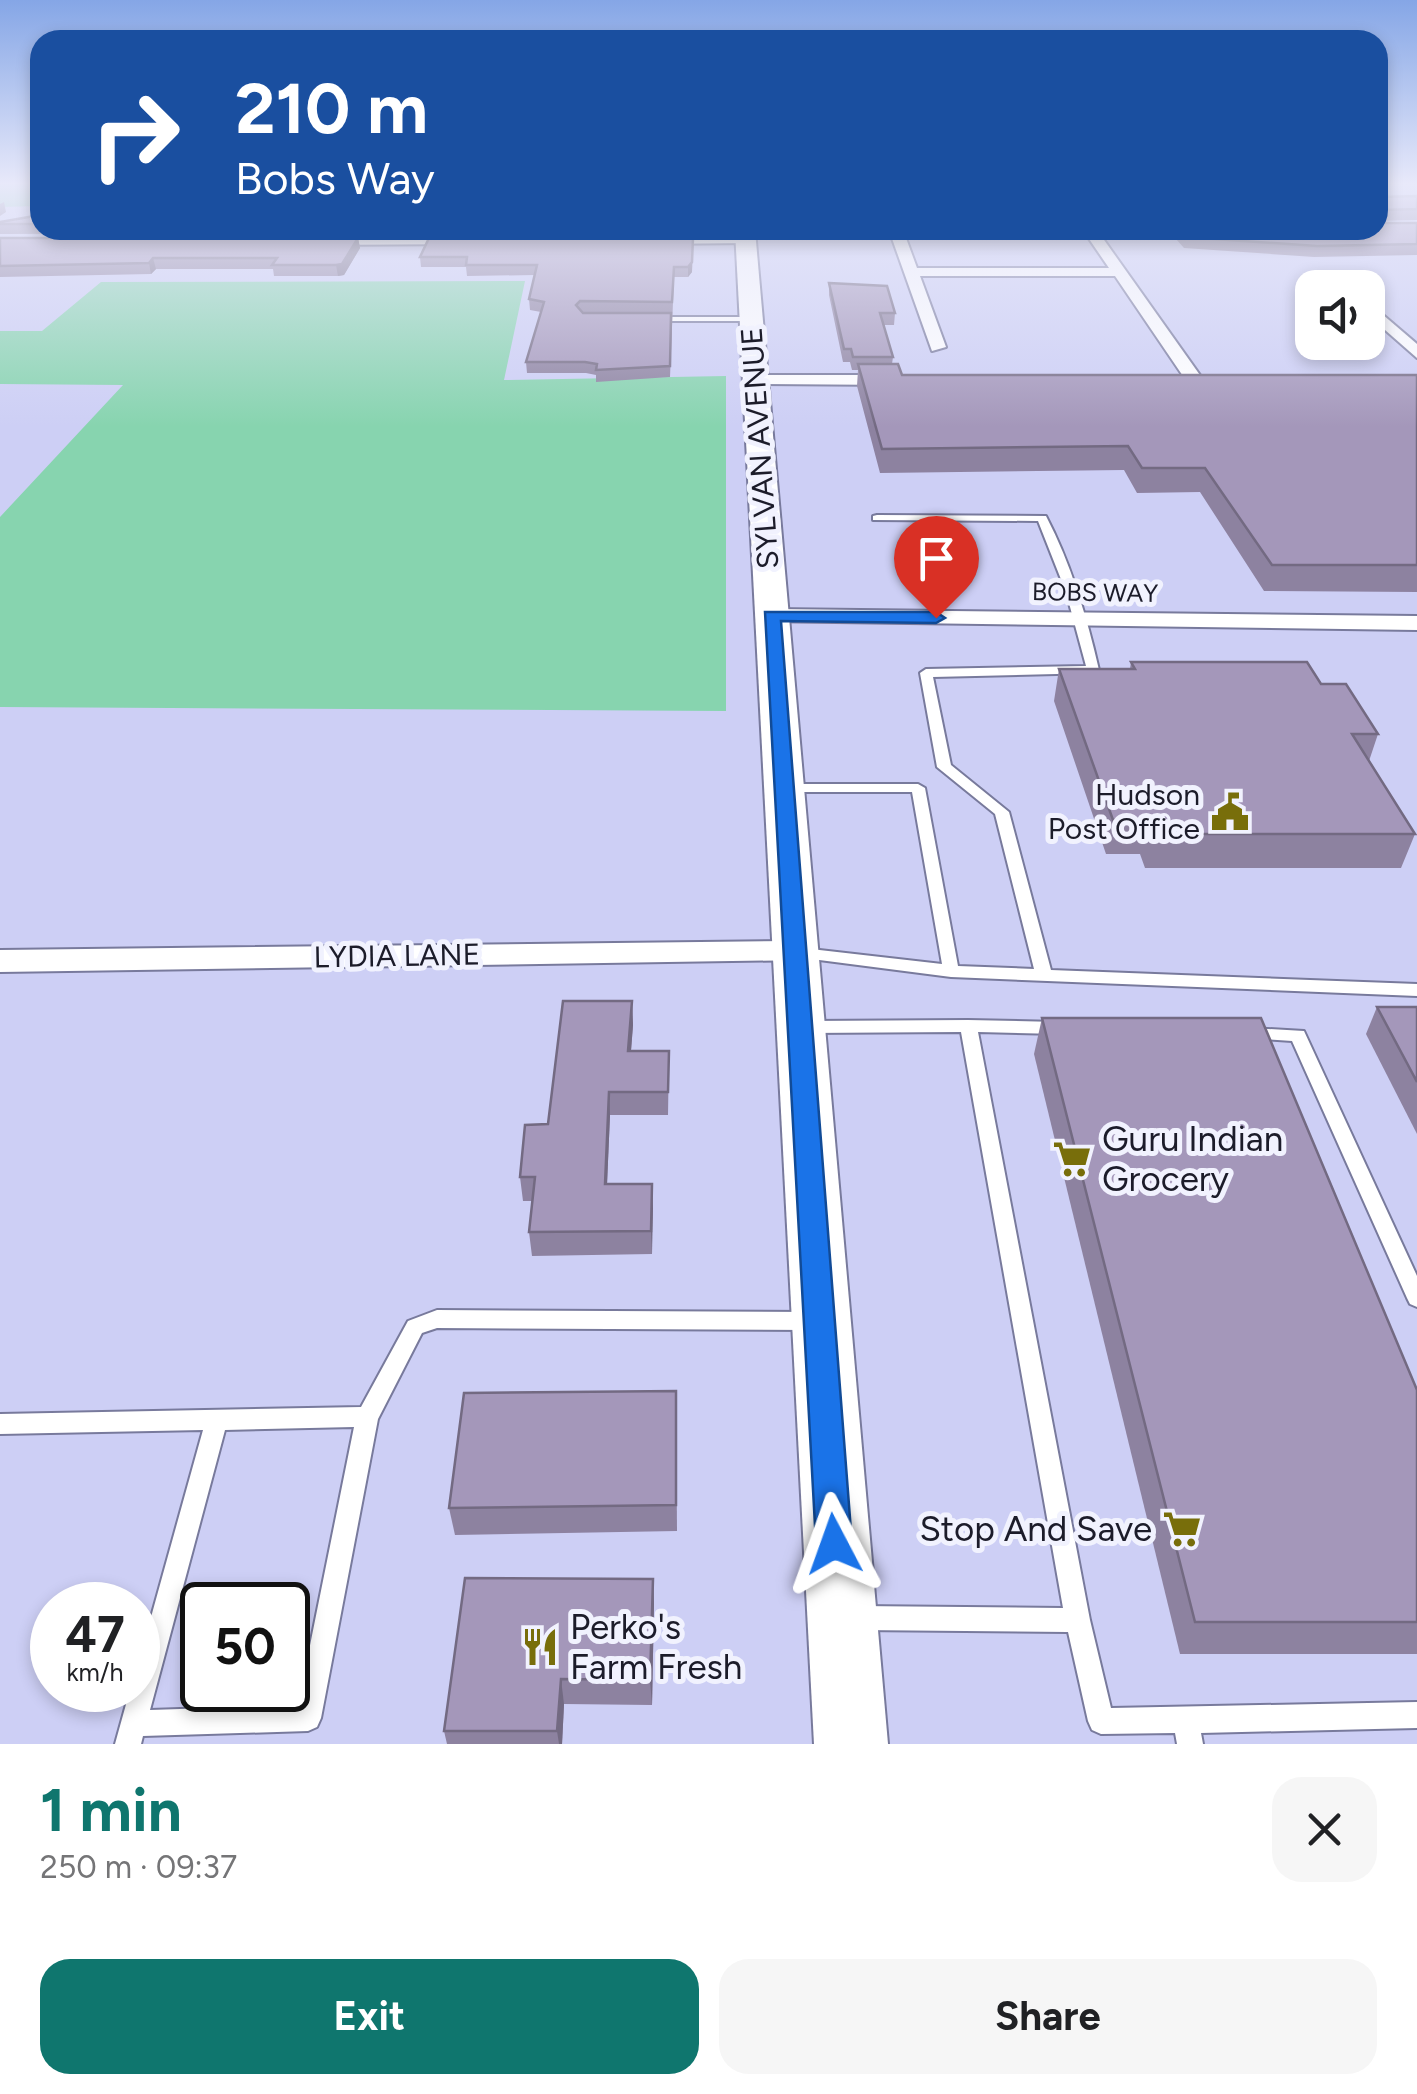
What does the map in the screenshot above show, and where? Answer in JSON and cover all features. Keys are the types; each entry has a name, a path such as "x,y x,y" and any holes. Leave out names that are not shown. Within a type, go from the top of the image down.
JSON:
{"main road":[{"name":"SYLVAN AVENUE","path":"747,264 839,1618 852,1744"}],"street":[{"path":"908,264 938,347"},
{"path":"1113,264 1202,378 1173,378"},
{"path":"911,272 1118,272"},
{"path":"1385,323 1417,354"},
{"path":"756,379 921,380"},
{"name":"BOBS WAY","path":"772,616 1417,623"},
{"name":"LYDIA LANE","path":"0,961 793,952"}],"lane":[{"path":"640,318 752,319"},
{"path":"877,518 1042,518 1083,619 1094,670 926,672 944,767 1002,812 1044,975"},
{"path":"783,788 918,788 951,971"},
{"path":"793,952 951,971 1417,990"},
{"path":"968,1026 1100,1721 1188,1732 1417,1714"},
{"path":"798,1027 1085,1029"},
{"path":"1240,1034 1298,1036 1417,1298"},
{"path":"217,1420 131,1734 308,1718 367,1417 415,1327 436,1319 819,1321"},
{"path":"0,1424 367,1417"},
{"path":"839,1618 1078,1620"}],"green space":[{"path":"525,281 504,380 726,376 726,711 0,707 0,517 123,385 0,384 0,331 42,331 101,282"}],"building":[{"path":"0,264 80,264 0,266"},
{"path":"690,264 674,267 672,302 580,301 576,305 583,313 671,313 670,366 596,370 597,364 585,362 526,362 544,302 529,299 537,265 466,265"},
{"path":"829,283 887,286 895,313 880,313 893,357 853,357 851,349 844,349"},
{"path":"858,364 898,364 902,375 1417,375 1417,565 1272,565 1205,468 1142,468 1128,446 882,449"},
{"name":"Hudson Post Office","path":"1131,662 1307,662 1321,684 1346,684 1378,734 1352,734 1415,834 1154,834 1148,820 1113,820 1059,669 1135,669"},
{"path":"563,1001 632,1001 628,1051 669,1051 668,1092 609,1092 605,1184 652,1184 651,1231 529,1232 535,1177 520,1177 525,1125 548,1124"},
{"path":"1377,1007 1417,1007 1417,1082"},
{"path":"1042,1018 1261,1018 1417,1390 1417,1622 1195,1622"},
{"path":"676,1391 676,1505 449,1508 464,1393"},
{"path":"465,1578 653,1579 650,1680 561,1679 557,1731 444,1731"}],"place":[{"name":"Hudson Post Office","path":"1230,812"},
{"name":"Guru Indian Grocery","path":"1072,1159"},
{"name":"Stop And Save","path":"1182,1529"},
{"name":"Perko's Farm Fresh","path":"540,1647"}],"route":[{"path":"834,1544 772,616 936,618"}]}
